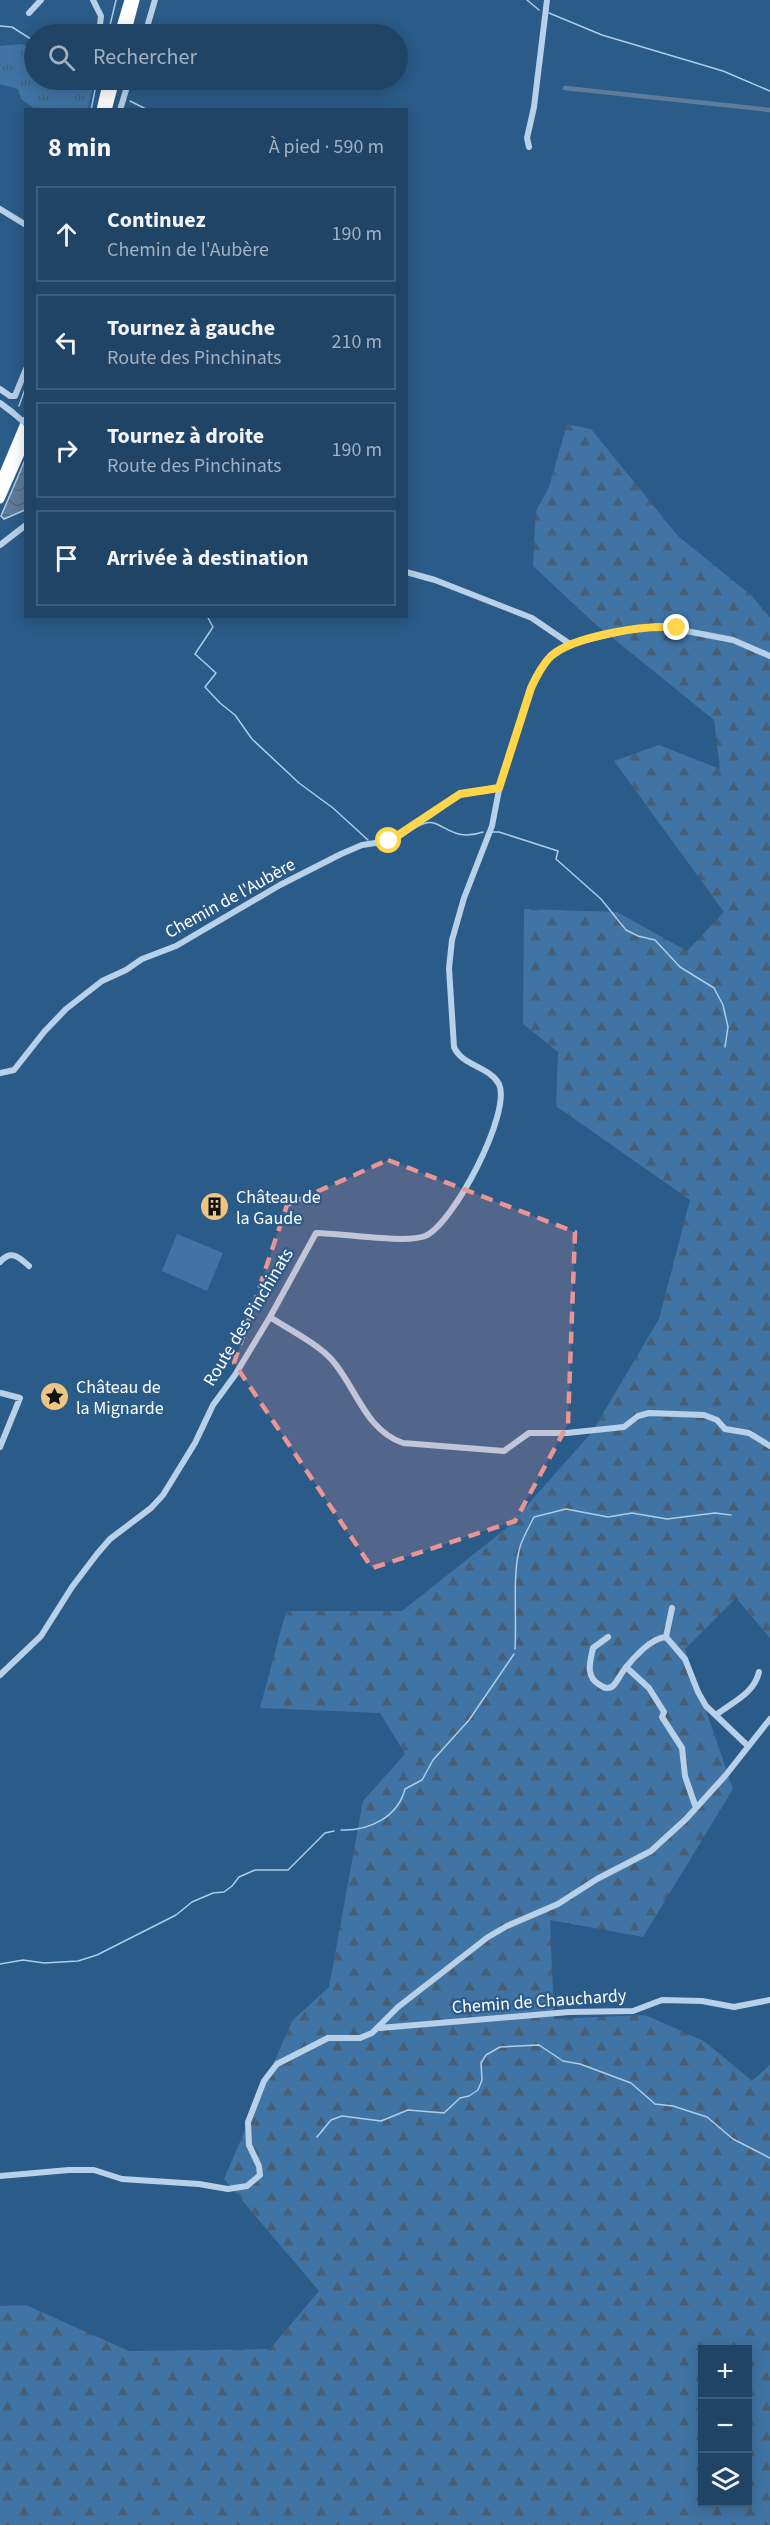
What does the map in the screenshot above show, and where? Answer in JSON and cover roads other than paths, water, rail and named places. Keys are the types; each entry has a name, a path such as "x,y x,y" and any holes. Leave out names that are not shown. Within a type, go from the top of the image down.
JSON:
{"highway":[{"path":"122,24 129,0"},
{"path":"129,24 135,0"},
{"path":"101,108 106,90"},
{"path":"108,108 112,90"},
{"path":"0,483 24,427"},
{"path":"0,500 24,445"}],"street":[{"path":"29,13 41,0"},
{"path":"93,0 100,16 100,24"},
{"path":"148,24 155,0"},
{"path":"529,147 528,132 534,107 547,0"},
{"path":"121,108 126,90"},
{"path":"0,209 24,224"},
{"path":"0,389 10,396 15,396 24,374"},
{"path":"0,403 24,421"},
{"path":"0,545 24,527"},
{"path":"408,573 435,580 532,618 570,644"},
{"name":"Route des Pinchinats","path":"0,1675 41,1636 72,1587 110,1539 151,1508 163,1495 194,1445 213,1406 235,1375 270,1317 316,1233 407,1239 424,1237 431,1233 461,1196 486,1150 492,1135 500,1090 495,1080 459,1056 454,1047 449,968 458,914 492,826 499,788 536,676 552,656 570,644 644,627 669,627 733,640 770,656"},
{"name":"Chemin de l'Aubère","path":"0,1073 15,1070 40,1037 66,1009 102,981 126,970 142,959 167,951 280,885 341,854 362,845 389,841 460,794 499,788"},
{"path":"0,1262 12,1254 29,1266"},
{"path":"270,1317 330,1357 369,1417 389,1435 404,1443 504,1451 529,1433 567,1433 624,1427 638,1416 649,1413 711,1417 722,1428 749,1433 770,1446"},
{"path":"0,1393 20,1398 0,1447"},
{"path":"666,1636 672,1608"},
{"path":"608,1637 593,1648 589,1666 591,1677 606,1688 611,1687 626,1667 658,1638 666,1636"},
{"path":"666,1636 685,1659 698,1692 716,1715 748,1746"},
{"path":"626,1667 649,1688 664,1712 662,1717 679,1740 685,1776 696,1808"},
{"path":"716,1715 748,1693 757,1684 759,1672"},
{"path":"0,2176 84,2170 122,2179 200,2184 219,2189 237,2189 247,2186 260,2175 259,2166 249,2145 247,2130 250,2115 264,2081 272,2069 289,2056 328,2038 360,2038 379,2028 398,2007 483,1941 507,1926 558,1904 597,1879 651,1851 696,1808 770,1719"},
{"name":"Chemin de Chauchardy","path":"379,2028 569,2012 633,2011 662,2000 702,2001 734,2007 770,2000"}],"water":[{"path":"24,462 24,510 4,519 1,516"}],"waterway":[{"path":"110,24 116,0"},
{"path":"527,0 539,10"},
{"path":"549,13 602,35 723,71 770,91"},
{"path":"0,26 12,27 24,35"},
{"path":"565,88 770,110"},
{"path":"91,108 95,90"},
{"path":"130,101 144,108"},
{"path":"19,406 24,392"},
{"path":"208,618 213,627 195,654 216,673 205,687 235,715 252,739 299,783 333,808 368,840"},
{"path":"380,845 393,843 414,828 426,823 437,824 463,835 483,832"},
{"path":"492,832 499,832 558,851 556,859 601,899 626,930 655,940 680,967 714,988 723,1005 728,1027 725,1047"},
{"path":"515,1649 515,1583 518,1557 520,1547 534,1517 566,1509 608,1517 632,1513 667,1519 715,1513 731,1515"},
{"path":"341,1830 372,1825 389,1815 401,1799 405,1789 422,1780 433,1760 469,1720 514,1654"},
{"path":"0,1964 23,1960 44,1963 78,1961 97,1955 176,1915 192,1902 213,1893 224,1892 239,1877 255,1870 288,1870 325,1833 334,1831"},
{"path":"317,2137 331,2120 342,2116 381,2121 408,2110 444,2113 460,2098 469,2096 478,2090 482,2080 481,2063 486,2055 500,2047 539,2045 563,2061 580,2064 631,2083 655,2104 673,2106 707,2117 733,2139 770,2158"}],"place":[{"name":"Château de la Gaude","path":"215,1207"},
{"name":"Château de la Mignarde","path":"55,1397"}]}
